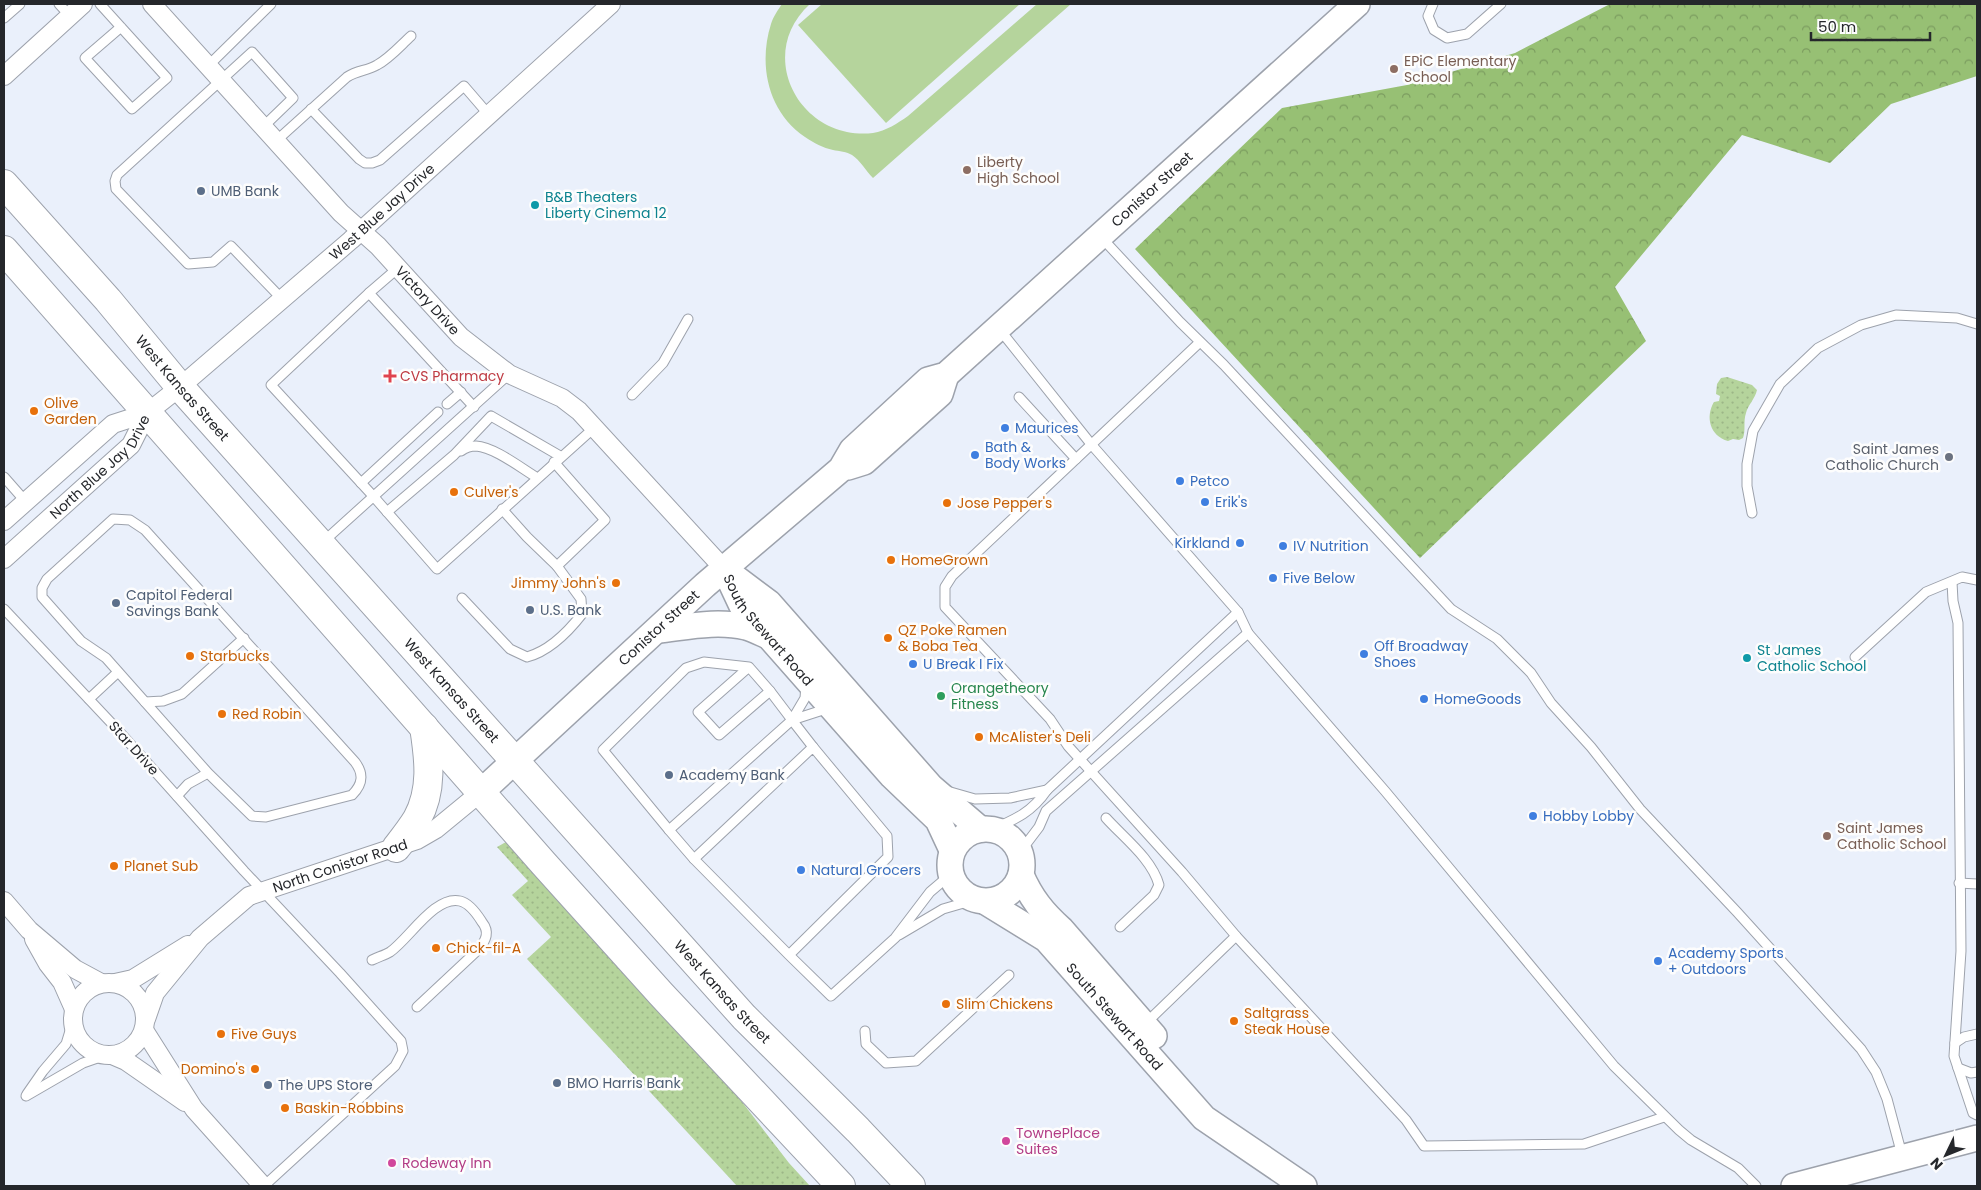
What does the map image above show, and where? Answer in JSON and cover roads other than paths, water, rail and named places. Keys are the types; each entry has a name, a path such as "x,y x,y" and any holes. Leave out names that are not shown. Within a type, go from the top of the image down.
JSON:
{"highway":[{"name":"West Kansas Street","path":"4,184 108,300 180,386 744,1018 858,1130 911,1186"},
{"path":"4,250 424,728 661,994 841,1186"},
{"path":"396,848 417,819 427,794 429,762 424,728"}],"street":[{"name":"Victory Drive","path":"152,4 341,213 362,230 462,336 509,374 562,398 580,411 725,570"},
{"name":"West Blue Jay Drive","path":"147,413 362,230 611,4"},
{"name":"Conistor Street","path":"481,792 705,585 725,570 841,469 864,462 940,394 946,375 1357,4"},
{"path":"4,76 71,8"},
{"name":"North Blue Jay Drive","path":"4,521 113,424 147,413"},
{"name":"North Blue Jay Drive","path":"4,559 131,445 147,413"},
{"name":"South Stewart Road","path":"725,570 742,606 892,776 938,820 951,862"},
{"name":"South Stewart Road","path":"725,570 768,604 931,787 986,829"},
{"path":"658,630 704,625 728,625 746,627 768,636"},
{"name":"North Conistor Road","path":"145,1025 155,993 200,938 249,896 262,890 417,840 436,829 481,792"},
{"path":"986,829 1004,834 1014,842 1020,863 1016,886 1008,894 998,900 980,901 964,894 956,886 951,862 959,840 969,833 986,829"},
{"name":"South Stewart Road","path":"1020,863 1036,904 1061,930 1138,1030"},
{"path":"4,901 29,930 75,969 108,983 125,986 134,992 144,1009 145,1025 139,1040 132,1047 123,1053 109,1055"},
{"name":"South Stewart Road","path":"980,901 1046,939 1217,1107 1236,1140 1304,1186"},
{"path":"29,930 48,964 62,982 74,1015 76,1033 84,1044 94,1051 126,1061 194,1109"},
{"name":"North Conistor Road","path":"108,983 133,979 200,938"},
{"path":"74,1015 84,992 108,983"},
{"path":"145,1025 194,1109 264,1186"},
{"path":"1794,1186 1977,1138"}],"lane":[{"path":"4,18 20,4"},
{"path":"100,4 121,27 166,78 132,109 85,58 121,27"},
{"path":"208,66 271,4"},
{"path":"1433,4 1428,16 1434,30 1447,38 1467,34 1501,4"},
{"path":"276,141 347,76 357,70 375,66 386,60 411,36"},
{"path":"263,127 293,98 252,52 117,174 115,181 116,189 188,264 213,262 231,246 282,299"},
{"path":"311,109 359,160 366,163 380,160 464,86 489,115"},
{"path":"1100,237 1298,444 1451,609 1497,639 1531,674 1551,703 1591,747 1640,809 1861,1049 1876,1072 1887,1099 1903,1158"},
{"path":"398,268 271,384 437,568 536,477 595,426"},
{"path":"369,293 474,407"},
{"path":"1752,513 1747,486 1747,464 1753,431 1780,384 1818,348 1861,325 1896,315 1957,318 1977,324"},
{"path":"632,395 663,363 688,319"},
{"path":"999,329 1091,444 1238,612 1248,633 1384,791 1614,1066 1664,1117 1691,1140 1738,1168 1756,1186"},
{"path":"1200,342 952,576 945,587 944,598 946,607 1050,719 1068,746 1182,872 1236,936 1406,1120 1424,1146 1584,1144 1664,1117"},
{"path":"321,544 509,374"},
{"path":"447,404 461,392"},
{"path":"1019,397 1076,459"},
{"path":"361,483 438,412"},
{"path":"388,512 454,455 491,416 557,459 604,520 557,566"},
{"path":"454,455 467,448 476,446 488,450 536,477"},
{"path":"4,477 26,502"},
{"path":"462,598 510,649 527,658 541,653 574,624 582,614 581,599 557,566 502,509"},
{"path":"113,519 130,520 145,530 244,638 356,762 361,770 360,784 352,795 285,813 258,817 252,816 208,773 106,658 81,641 42,597 42,588 47,578 113,519"},
{"path":"1856,657 1926,592 1962,577 1977,580"},
{"path":"1952,582 1953,601 1958,623 1961,951 1954,1056 1973,1113 1977,1115"},
{"name":"Star Drive","path":"4,609 89,699 401,1041 403,1051 395,1066 264,1186"},
{"path":"986,829 1016,818 1038,804 1047,790 1238,612"},
{"path":"1020,863 1046,811 1248,633"},
{"path":"145,702 163,701 182,694 244,638"},
{"path":"789,955 888,857 887,836 749,667 704,662 686,668 603,750 694,859 789,955 831,996 895,938 942,908 980,901"},
{"path":"749,667 698,712 719,735 770,691"},
{"path":"89,699 118,672"},
{"path":"669,830 792,720 805,698 807,680"},
{"path":"792,720 832,708"},
{"path":"694,859 813,747"},
{"path":"177,796 188,784 208,773"},
{"path":"931,787 975,799 1010,798 1047,790"},
{"path":"1106,818 1145,860 1156,875 1159,885 1154,895 1120,927"},
{"path":"895,938 951,862"},
{"path":"1960,883 1977,884"},
{"path":"372,960 390,952 431,912 446,901 461,900 473,910 486,926 487,938 480,950 417,1007"},
{"path":"1138,1030 1236,936"},
{"path":"865,1031 866,1044 886,1063 916,1061 1009,975"},
{"path":"74,1015 66,1044 43,1071 26,1096 84,1063 109,1055"},
{"path":"1955,1043 1964,1037 1977,1034"},
{"path":"1958,1068 1971,1073 1977,1072"}],"place":[{"name":"EPiC Elementary School","path":"1394,69"},
{"name":"Liberty High School","path":"967,170"},
{"name":"UMB Bank","path":"201,191"},
{"name":"B&B Theaters Liberty Cinema 12","path":"535,205"},
{"name":"CVS Pharmacy","path":"390,376"},
{"name":"Olive Garden","path":"34,411"},
{"name":"Maurices","path":"1005,428"},
{"name":"Bath & Body Works","path":"975,455"},
{"name":"Saint James Catholic Church","path":"1949,457"},
{"name":"Petco","path":"1180,481"},
{"name":"Culver's","path":"454,492"},
{"name":"Erik's","path":"1205,502"},
{"name":"Jose Pepper's","path":"947,503"},
{"name":"Kirkland","path":"1240,543"},
{"name":"IV Nutrition","path":"1283,546"},
{"name":"HomeGrown","path":"891,560"},
{"name":"Five Below","path":"1273,578"},
{"name":"Jimmy John's","path":"616,583"},
{"name":"Capitol Federal Savings Bank","path":"116,603"},
{"name":"U.S. Bank","path":"530,610"},
{"name":"QZ Poke Ramen & Boba Tea","path":"888,638"},
{"name":"Off Broadway Shoes","path":"1364,654"},
{"name":"Starbucks","path":"190,656"},
{"name":"St James Catholic School","path":"1747,658"},
{"name":"U Break I Fix","path":"913,664"},
{"name":"Orangetheory Fitness","path":"941,696"},
{"name":"HomeGoods","path":"1424,699"},
{"name":"Red Robin","path":"222,714"},
{"name":"McAlister's Deli","path":"979,737"},
{"name":"Academy Bank","path":"669,775"},
{"name":"Hobby Lobby","path":"1533,816"},
{"name":"Saint James Catholic School","path":"1827,836"},
{"name":"Planet Sub","path":"114,866"},
{"name":"Natural Grocers","path":"801,870"},
{"name":"Chick-fil-A","path":"436,948"},
{"name":"Academy Sports + Outdoors","path":"1658,961"},
{"name":"Slim Chickens","path":"946,1004"},
{"name":"Saltgrass Steak House","path":"1234,1021"},
{"name":"Five Guys","path":"221,1034"},
{"name":"Domino's","path":"255,1069"},
{"name":"BMO Harris Bank","path":"557,1083"},
{"name":"The UPS Store","path":"268,1085"},
{"name":"Baskin-Robbins","path":"285,1108"},
{"name":"TownePlace Suites","path":"1006,1141"},
{"name":"Rodeway Inn","path":"392,1163"}]}
